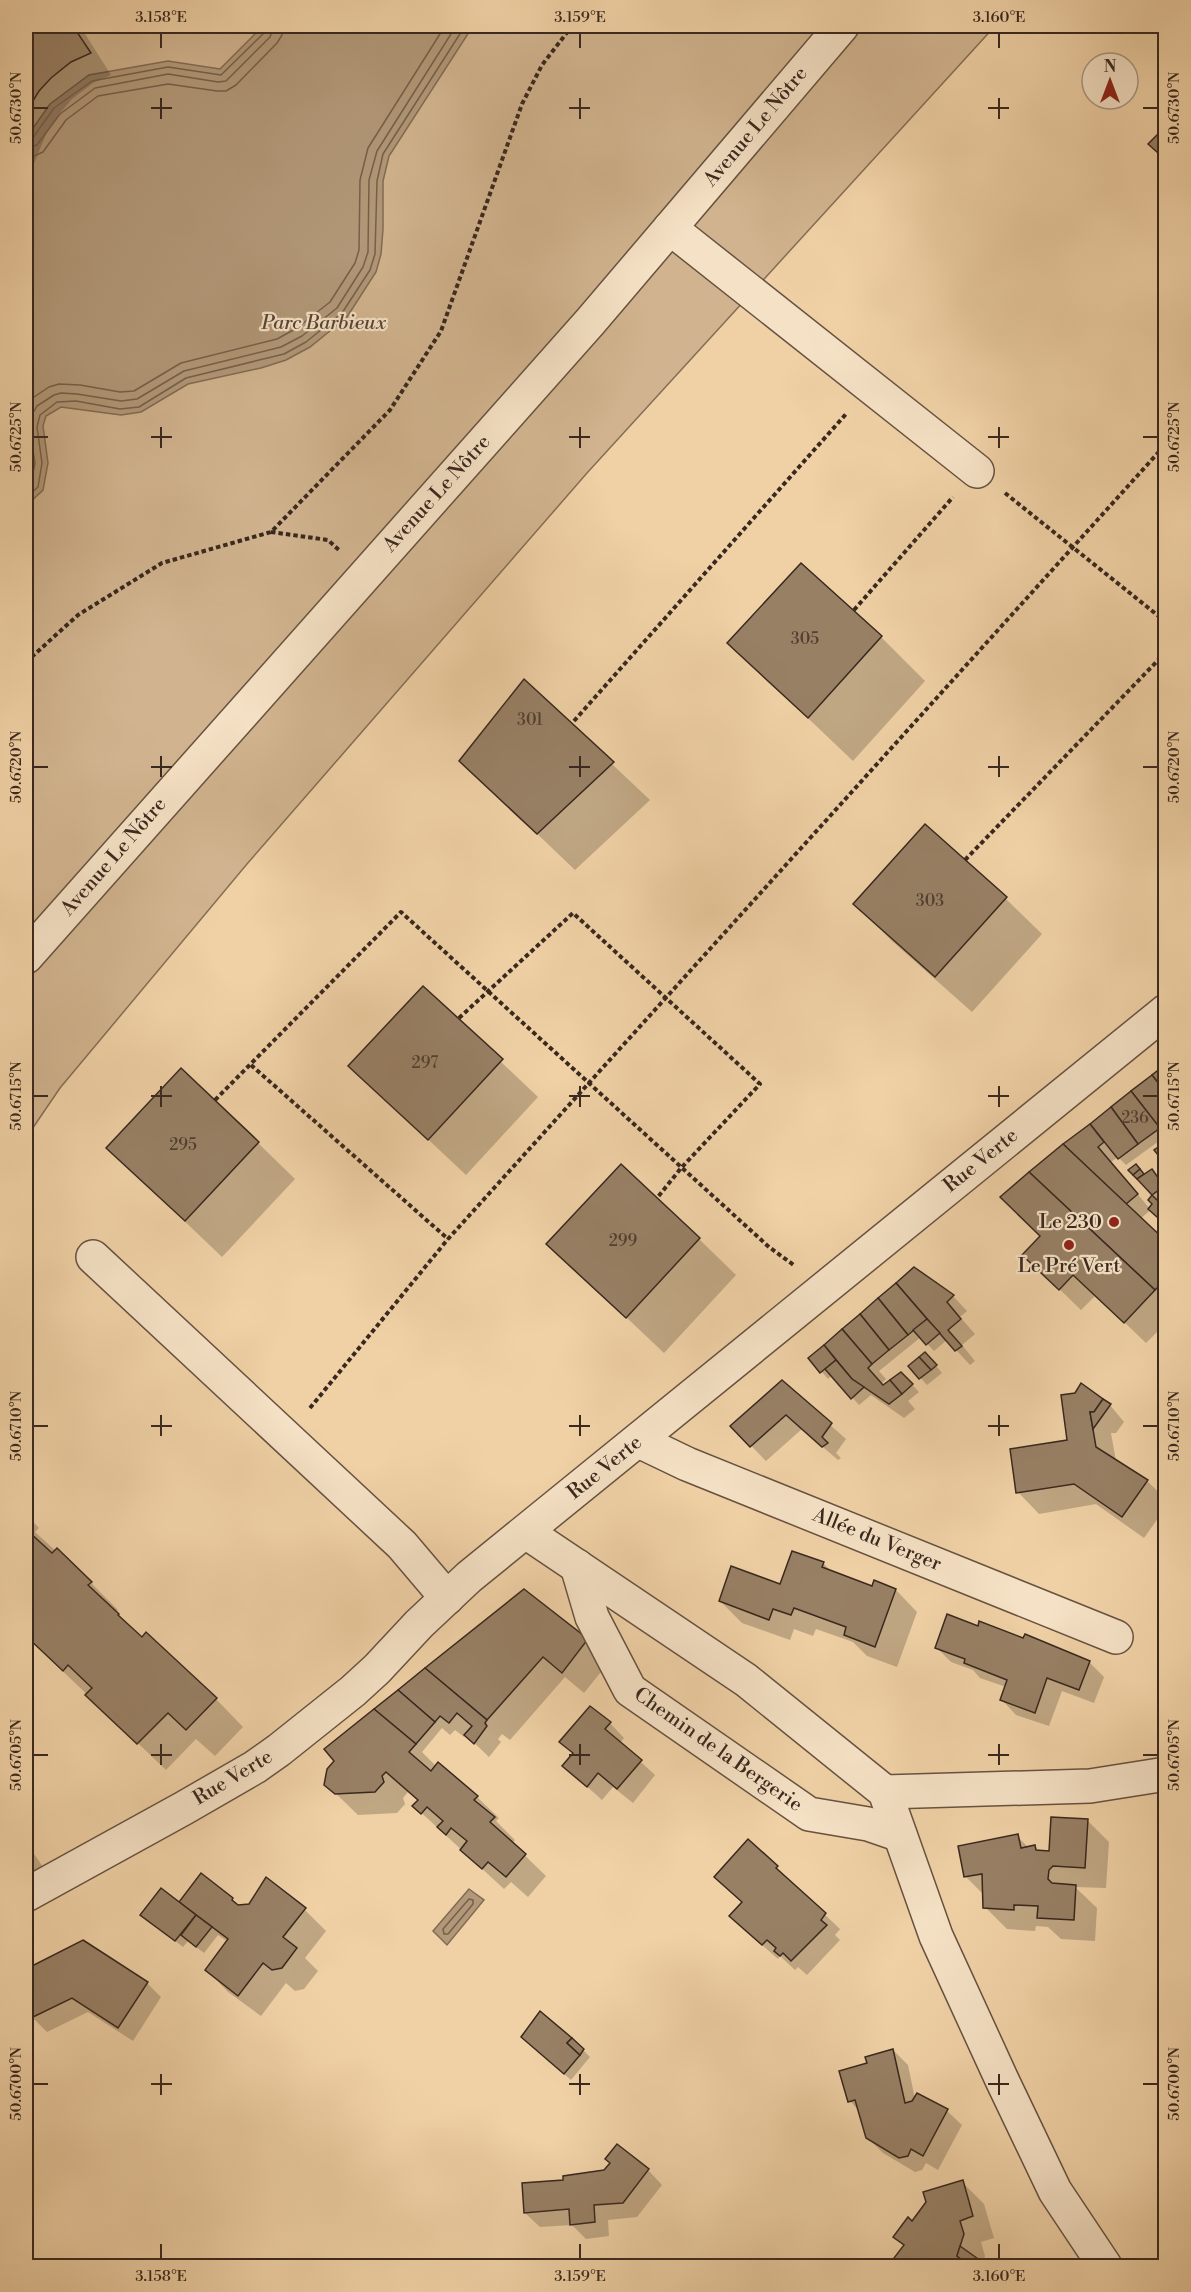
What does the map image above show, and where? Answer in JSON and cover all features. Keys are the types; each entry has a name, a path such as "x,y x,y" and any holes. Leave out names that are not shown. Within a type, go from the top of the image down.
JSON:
{"street":[{"name":"Avenue Le Nôtre","path":"26,957 582,331 842,26"},
{"path":"670,228 977,471"},
{"name":"Rue Verte","path":"26,1895 194,1802 279,1750 354,1691 477,1571 1166,1011"},
{"path":"93,1257 402,1545 447,1598"},
{"name":"Allée du Verger","path":"639,1441 709,1473 1116,1637"},
{"path":"526,1532 746,1680 885,1792 936,1936 1050,2181 1105,2266"},
{"name":"Chemin de la Bergerie","path":"577,1566 592,1617 630,1690 809,1814 868,1824 900,1835"},
{"path":"885,1792 1090,1786 1166,1774"}],"path":[{"path":"271,532 390,410 441,331 522,104 542,65 572,26"},
{"path":"574,721 870,387"},
{"path":"286,1437 448,1239 1166,444"},
{"path":"854,610 977,471 1166,622"},
{"path":"26,662 78,615 162,563 271,532 328,540 365,574"},
{"path":"966,860 1166,652"},
{"path":"215,1100 401,912 769,1247 824,1288"},
{"path":"459,1018 573,913 668,997 760,1084 682,1167 657,1198"},
{"path":"250,1065 448,1239"}],"green space":[{"name":"Parc Barbieux","path":"26,26 995,26 587,473 247,864 60,1088 26,1138"}],"water":[{"path":"263,26 473,26 389,156 383,181 383,229 381,254 376,272 347,317 310,347 286,360 261,368 188,384 141,412 121,415 61,407 46,416 43,426 48,463 43,490 26,506 26,138 50,104 89,75 168,61 220,69"},
{"path":"469,1889 484,1900 447,1945 433,1931"}],"building":[{"path":"26,26 73,26 91,53 71,62 51,78 39,91 26,112"},
{"path":"1166,126 1166,160 1148,144"},
{"path":"801,563 882,636 808,718 727,643"},
{"path":"524,679 614,762 537,834 459,761"},
{"path":"925,824 1007,897 935,977 853,904"},
{"path":"423,986 503,1059 428,1140 348,1066"},
{"path":"1166,1064 1166,1093 1152,1075"},
{"path":"181,1068 259,1142 185,1221 106,1148"},
{"path":"1152,1075 1166,1093 1166,1136 1131,1091"},
{"path":"1131,1091 1160,1128 1138,1144 1111,1107"},
{"path":"1111,1107 1138,1144 1118,1159 1090,1124"},
{"path":"1090,1124 1104,1142 1098,1147 1138,1194 1126,1204 1063,1144"},
{"path":"1166,1142 1166,1165 1154,1150"},
{"name":"Le 230","path":"1063,1144 1166,1241 1166,1279 1155,1290 1029,1172"},
{"path":"621,1164 700,1238 626,1318 546,1244"},
{"path":"1136,1164 1140,1169 1133,1175 1128,1170"},
{"path":"1140,1169 1144,1174 1137,1179 1133,1175"},
{"path":"1152,1169 1164,1186 1152,1195 1137,1179"},
{"name":"Le Pré Vert","path":"1029,1172 1155,1290 1124,1323 1073,1275 1059,1290 1022,1255 1040,1236 1000,1197"},
{"path":"1152,1195 1166,1209 1166,1225 1148,1209 1152,1204 1148,1200"},
{"path":"914,1267 954,1295 947,1302 961,1319 948,1330 962,1346 955,1351 896,1283"},
{"path":"896,1283 927,1319 908,1335 878,1298"},
{"path":"878,1298 908,1335 889,1350 860,1314"},
{"path":"860,1314 889,1350 872,1364 842,1329"},
{"path":"927,1319 940,1333 926,1345 913,1330"},
{"path":"842,1329 872,1364 868,1368 883,1385 890,1380 902,1394 889,1404 852,1379 824,1345"},
{"path":"824,1345 836,1360 820,1373 808,1358"},
{"path":"925,1352 937,1365 931,1370 919,1357"},
{"path":"919,1357 931,1370 919,1379 908,1366"},
{"path":"836,1360 852,1379 864,1387 851,1399 825,1369"},
{"path":"901,1372 913,1384 902,1394 890,1380"},
{"path":"782,1380 832,1423 822,1437 828,1443 822,1447 786,1415 750,1447 730,1426"},
{"path":"1081,1383 1103,1399 1094,1412 1090,1412 1096,1447 1148,1480 1122,1517 1074,1484 1016,1493 1010,1449 1067,1440 1061,1395 1075,1393"},
{"path":"1103,1399 1111,1404 1093,1429 1090,1412 1094,1412"},
{"path":"26,1521 32,1527 28,1531 52,1553 57,1548 92,1582 88,1585 118,1615 142,1637 146,1632 217,1698 186,1730 168,1713 137,1744 85,1695 92,1688 68,1665 63,1671 26,1636"},
{"path":"792,1551 824,1562 822,1567 872,1586 874,1580 896,1589 875,1647 844,1635 846,1627 794,1608 791,1615 773,1609 769,1620 719,1601 731,1566 780,1584"},
{"path":"524,1589 588,1639 562,1673 543,1657 487,1720 425,1668"},
{"path":"947,1614 978,1626 979,1621 1023,1638 1025,1634 1090,1661 1079,1690 1047,1678 1035,1713 1000,1700 1007,1680 964,1663 965,1659 935,1648"},
{"path":"425,1668 487,1720 485,1723 487,1726 474,1744 464,1735 472,1726 457,1713 449,1723 440,1716 435,1722 398,1690"},
{"path":"398,1690 435,1722 416,1744 374,1709"},
{"path":"590,1706 611,1722 605,1729 642,1760 617,1789 598,1773 587,1787 562,1766 573,1753 559,1742"},
{"path":"374,1709 416,1744 409,1752 431,1771 438,1762 478,1796 474,1800 495,1817 490,1822 526,1854 506,1877 488,1862 482,1869 460,1850 467,1841 451,1828 446,1835 437,1827 443,1821 427,1807 421,1814 412,1806 418,1800 386,1772 382,1776 384,1782 375,1792 335,1794 324,1785 327,1769 334,1761 324,1749"},
{"path":"1051,1817 1088,1819 1085,1868 1053,1866 1049,1870 1048,1879 1052,1883 1076,1885 1074,1920 1037,1918 1038,1906 1014,1905 1014,1910 983,1908 982,1874 964,1877 958,1846 1018,1834 1021,1848 1035,1845 1036,1850 1049,1851"},
{"path":"748,1839 826,1913 821,1920 827,1925 791,1961 783,1953 780,1956 774,1951 776,1948 767,1940 762,1945 729,1916 742,1902 714,1877"},
{"path":"201,1873 233,1898 232,1900 238,1905 249,1904 266,1877 306,1908 283,1937 297,1948 282,1968 272,1970 263,1963 238,1996 205,1970 228,1939 179,1902"},
{"path":"161,1888 196,1915 175,1941 140,1915"},
{"path":"1166,1902 1166,1934 1162,1934"},
{"path":"196,1915 212,1927 196,1947 181,1935"},
{"path":"83,1940 148,1982 118,2028 72,1998 31,2018 26,2009 26,1969"},
{"path":"540,2011 572,2038 567,2043 580,2055 564,2074 521,2037"},
{"path":"572,2038 584,2049 580,2055 567,2043"},
{"path":"893,2049 905,2103 912,2101 917,2093 948,2109 923,2156 911,2149 908,2156 899,2158 866,2138 855,2100 848,2102 839,2071 867,2063 865,2057"},
{"path":"617,2144 649,2169 623,2203 594,2205 595,2222 570,2225 569,2209 524,2213 522,2183 563,2180 563,2176 604,2170 610,2163 605,2159"},
{"path":"963,2180 973,2216 960,2221 964,2234 957,2256 970,2266 899,2266 901,2263 894,2258 904,2245 893,2237 908,2217 912,2221 926,2202 923,2192"},
{"path":"960,2246 981,2261 979,2266 970,2266 957,2256"}],"place":[{"name":"Le 230","path":"1114,1222"},
{"name":"Le Pré Vert","path":"1069,1245"}]}
